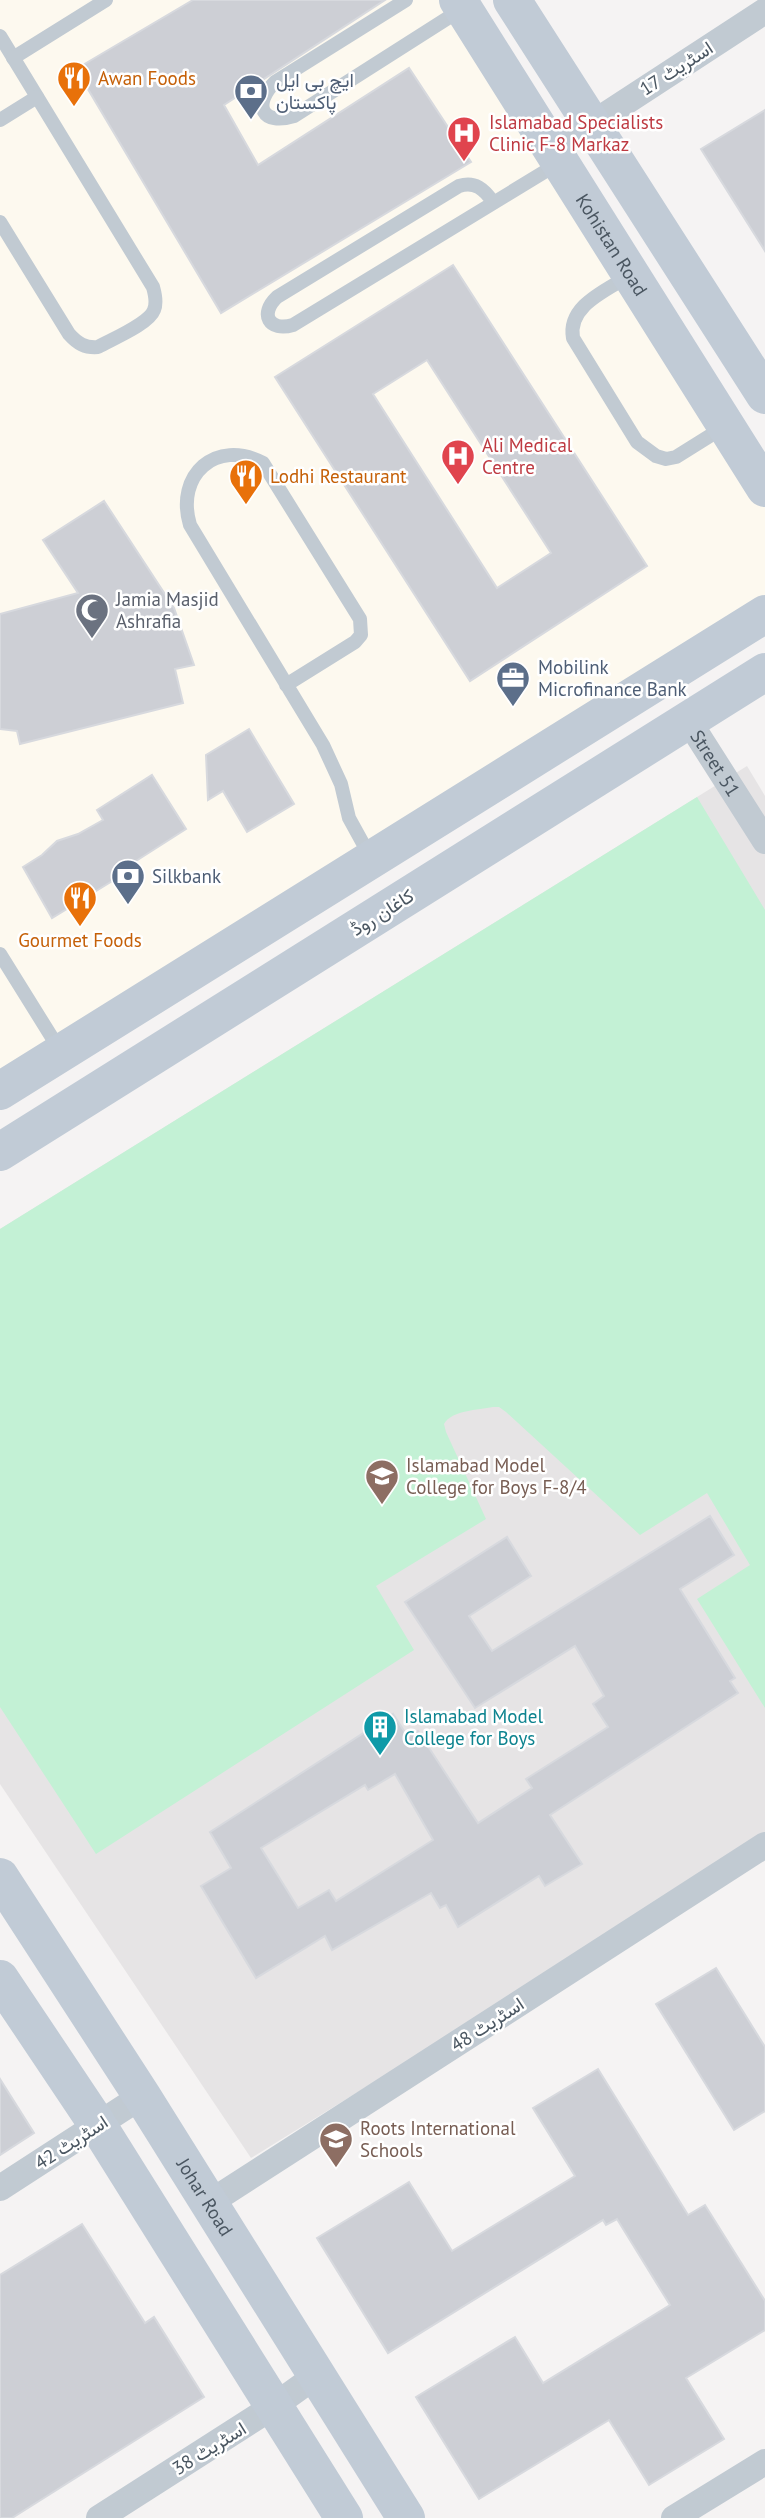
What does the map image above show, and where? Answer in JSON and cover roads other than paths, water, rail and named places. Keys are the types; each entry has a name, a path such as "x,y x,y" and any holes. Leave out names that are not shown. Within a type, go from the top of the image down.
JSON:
{"street":[{"path":"512,0 765,395"},
{"name":"Kohistan Road","path":"460,4 765,488"},
{"name":"اسٹریٹ 17","path":"556,157 590,124 765,11"},
{"path":"0,1091 765,614"},
{"name":"کاغان روڈ","path":"0,1153 765,672"},
{"name":"Street 51","path":"688,720 765,841"},
{"path":"367,862 389,908"},
{"name":"اسٹریٹ 48","path":"209,2203 765,1845"},
{"name":"Johar Road","path":"0,1877 142,2096 406,2518"},
{"path":"0,1979 97,2124 344,2518"},
{"name":"اسٹریٹ 42","path":"0,2188 142,2096"},
{"name":"اسٹریٹ 38","path":"99,2518 274,2406 317,2375"},
{"path":"674,2518 765,2462"}],"lane":[{"path":"13,58 106,0"},
{"path":"406,0 275,82 265,93 261,104 265,113 272,118 294,116 460,4"},
{"path":"0,36 153,287 155,309 147,319 98,347 89,348 77,343 0,222"},
{"path":"0,120 37,97"},
{"path":"493,202 478,186 468,183 459,186 276,297 267,312 269,321 284,328 293,325 493,202 556,157"},
{"path":"631,275 585,304 576,315 571,328 573,338 637,442 656,456 666,459 676,457 726,426"},
{"path":"286,685 355,642 361,635 360,619 263,463 242,455 221,456 193,475 186,495 186,511 190,525 286,685 328,755 341,784 349,818 367,862"},
{"path":"0,954 61,1053"}],"place":[{"name":"Awan Foods","path":"74,108"},
{"name":"ایچ بی ایل پاکستان","path":"251,121"},
{"name":"Islamabad Specialists Clinic F-8 Markaz","path":"464,163"},
{"name":"Ali Medical Centre","path":"458,486"},
{"name":"Lodhi Restaurant","path":"246,506"},
{"name":"Jamia Masjid Ashrafia","path":"92,640"},
{"name":"Mobilink Microfinance Bank","path":"513,708"},
{"name":"Silkbank","path":"128,906"},
{"name":"Gourmet Foods","path":"80,928"},
{"name":"Islamabad Model College for Boys F-8/4","path":"382,1506"},
{"name":"Islamabad Model College for Boys","path":"380,1757"},
{"name":"Roots International Schools","path":"336,2169"}]}
